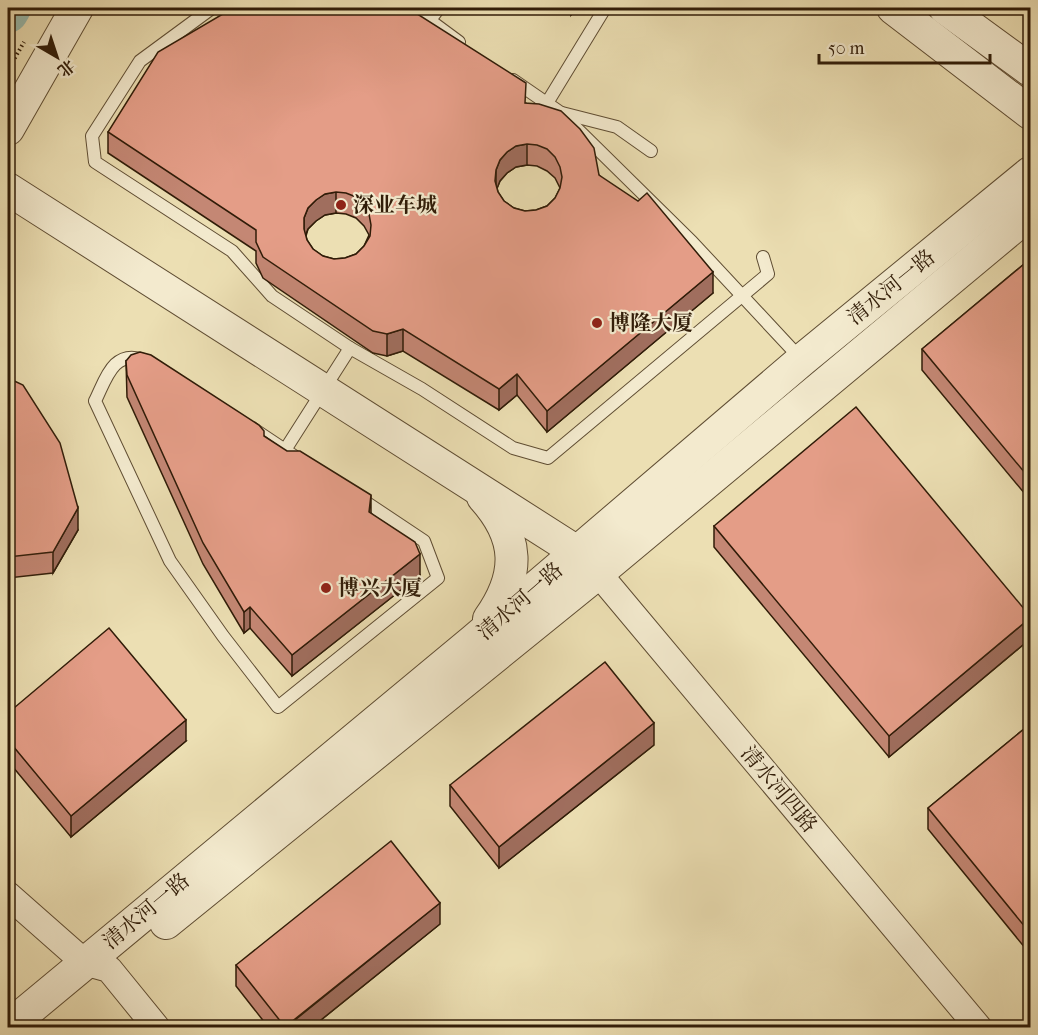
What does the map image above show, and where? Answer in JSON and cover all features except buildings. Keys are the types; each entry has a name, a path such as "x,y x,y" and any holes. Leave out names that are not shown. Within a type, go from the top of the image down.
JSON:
{"street":[{"path":"8,108 64,8"},
{"path":"8,129 77,8"},
{"path":"893,8 1030,113"},
{"path":"945,8 1030,70"},
{"name":"清水河一路","path":"37,1028 96,965 474,640 587,562 802,360 1030,173"},
{"path":"8,189 472,485 587,562"},
{"name":"清水河一路","path":"8,1027 96,965 587,562 1030,213"},
{"path":"472,485 490,505 510,541 512,571 505,593 474,640"},
{"name":"清水河四路","path":"587,562 979,1028"},
{"path":"8,895 96,965 157,1028"}],"lane":[{"path":"212,8 141,61 92,136 95,162 232,251 272,296 350,348 422,388 513,448 548,458 768,274 764,257"},
{"path":"413,8 466,47"},
{"path":"430,20 439,8"},
{"path":"547,103 605,8"},
{"path":"504,74 561,112 743,296 802,360"},
{"path":"561,112 617,127 651,151"},
{"path":"285,450 350,348"},
{"path":"153,363 132,356 118,361 109,373 95,401 170,561 223,636 278,707 438,578 424,541 345,489"},
{"path":"238,419 315,469"}],"waterway":[{"path":"8,13 11,8"}],"place":[{"name":"深业车城","path":"341,205"},
{"name":"博隆大厦","path":"597,323"},
{"name":"博兴大厦","path":"326,588"}]}
